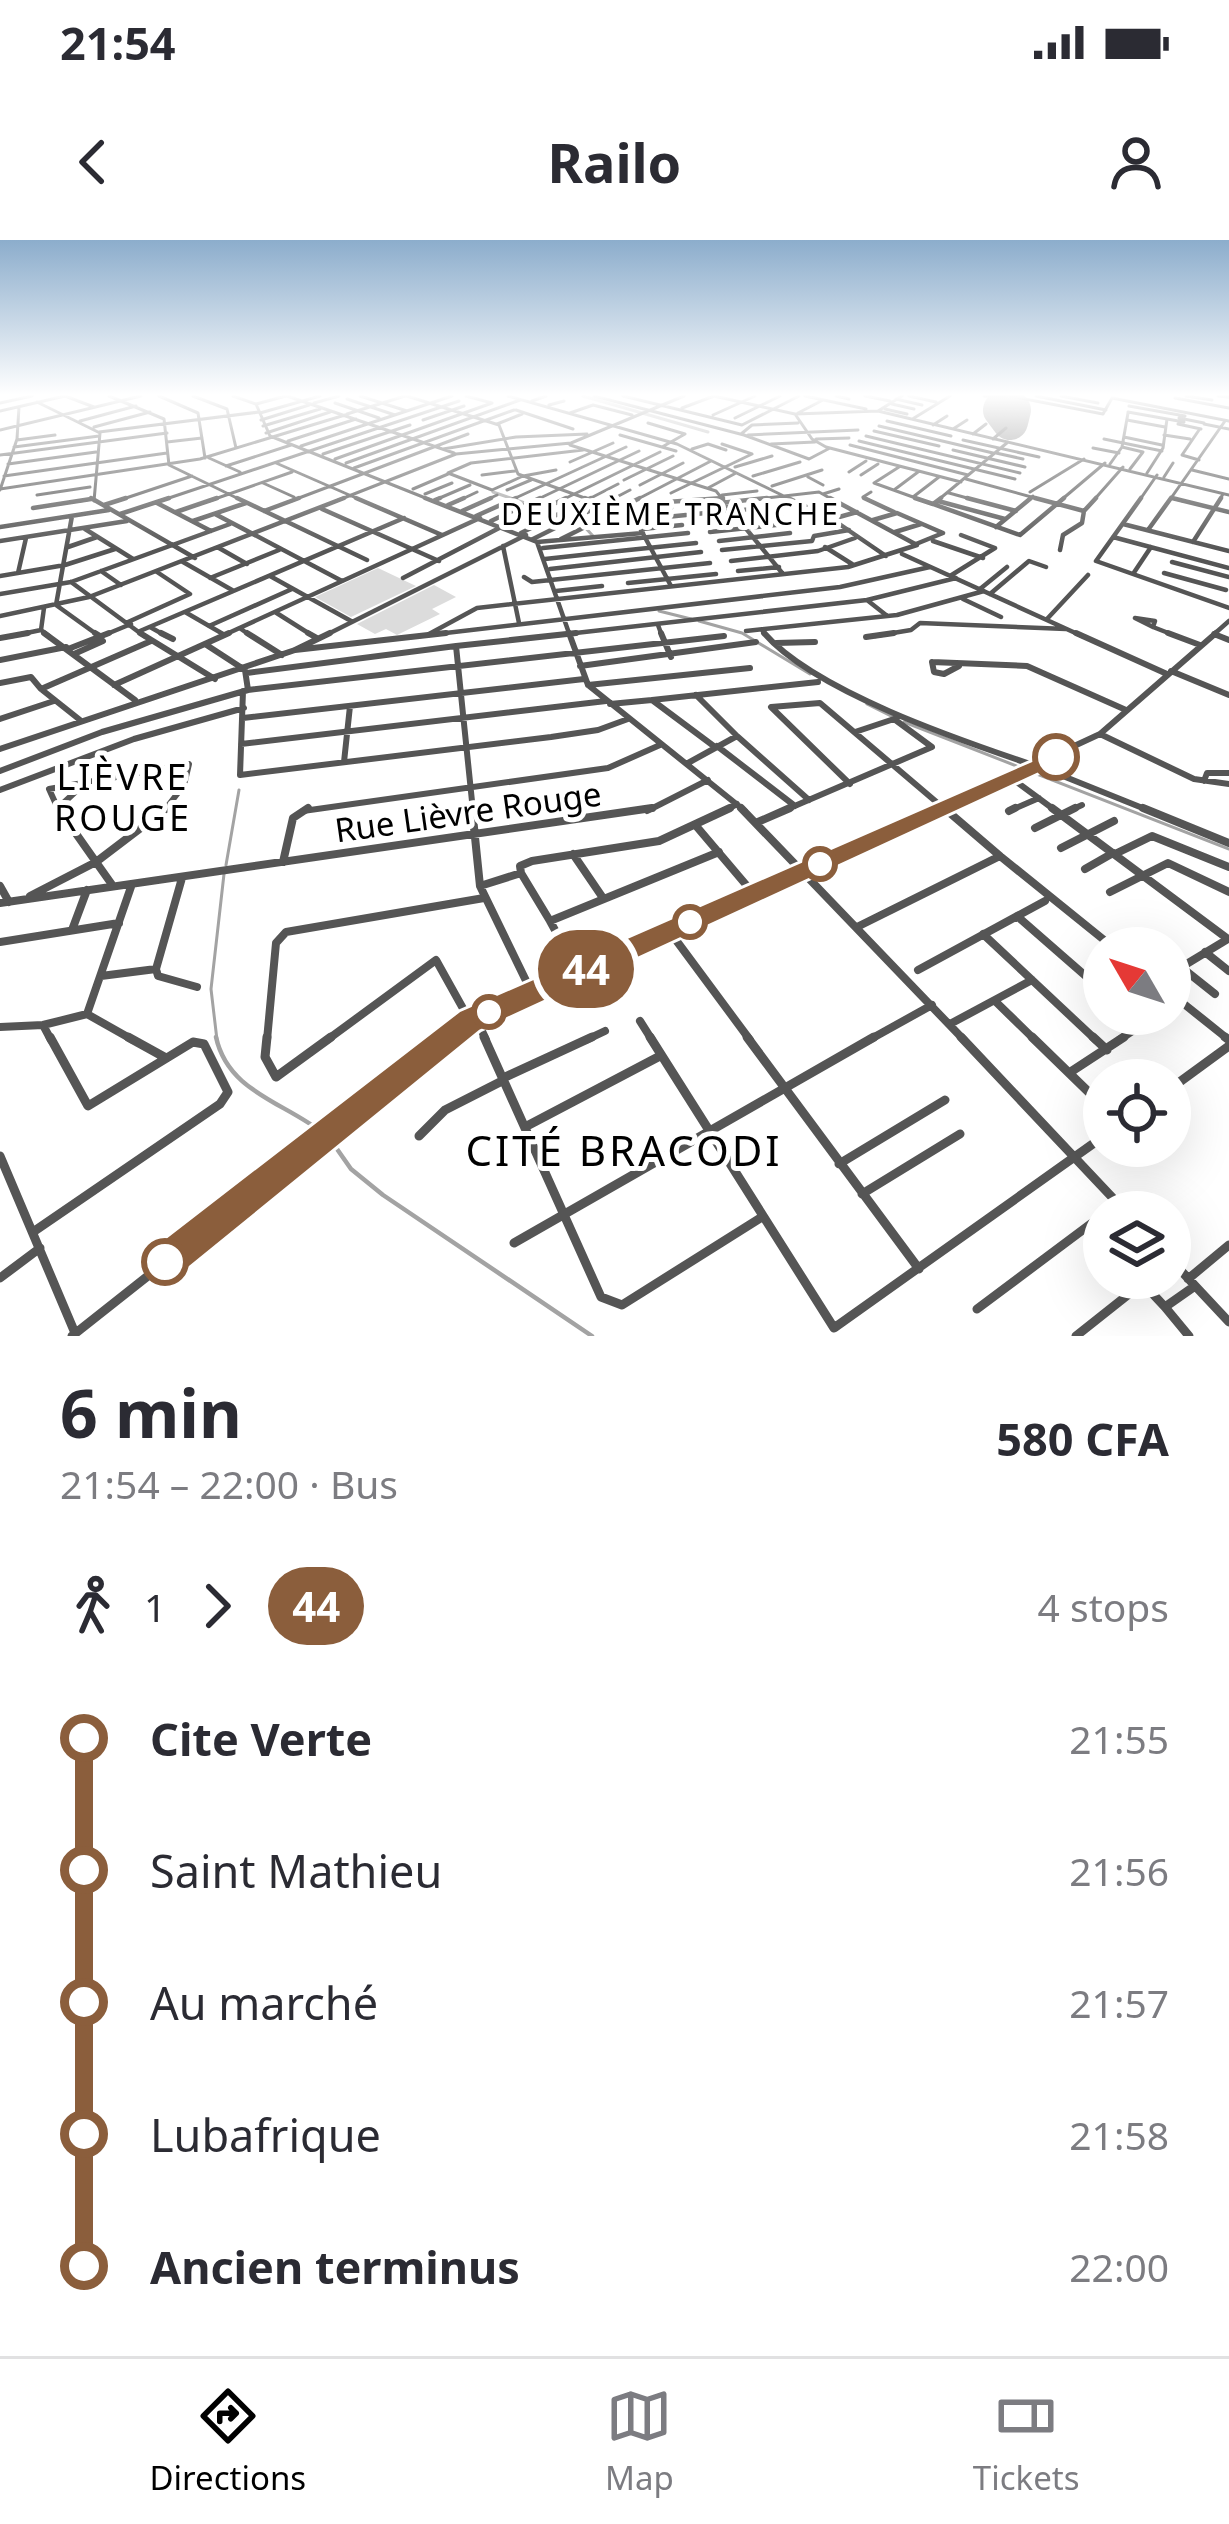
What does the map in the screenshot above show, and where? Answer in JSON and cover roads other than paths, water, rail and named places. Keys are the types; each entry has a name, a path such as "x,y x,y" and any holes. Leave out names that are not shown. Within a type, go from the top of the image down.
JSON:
{"street":[{"path":"14,447 0,489 169,465 236,448"},
{"path":"91,499 97,447"},
{"path":"167,447 169,465"},
{"path":"204,447 206,458"},
{"path":"226,466 282,447"},
{"path":"299,447 532,540 688,533"},
{"path":"120,514 321,447"},
{"path":"320,455 343,447"},
{"path":"332,460 368,447"},
{"path":"343,464 390,447"},
{"path":"354,468 410,447"},
{"path":"264,511 432,447"},
{"path":"438,447 456,454"},
{"path":"443,449 456,447"},
{"path":"0,616 89,597 456,454 536,447"},
{"path":"575,447 708,488 725,498 781,570"},
{"path":"570,462 604,447"},
{"path":"114,685 626,447"},
{"path":"532,540 588,499 675,453 652,447"},
{"path":"403,578 664,447"},
{"path":"684,447 832,519 889,558"},
{"path":"692,449 698,447"},
{"path":"671,494 752,454 718,447"},
{"path":"618,509 735,447"},
{"path":"777,447 809,459 830,448 940,477 1004,484"},
{"path":"858,447 1084,511 1087,518 1064,535 1060,550"},
{"path":"886,447 1015,478"},
{"path":"915,447 1020,473"},
{"path":"974,447 1023,459"},
{"path":"983,447 1039,457"},
{"path":"935,503 1002,447"},
{"path":"1031,447 1225,493"},
{"path":"1093,448 1105,447"},
{"path":"935,503 1021,535 1121,447"},
{"path":"1126,447 1162,451"},
{"path":"1131,447 1162,451"},
{"path":"1147,473 1163,447"},
{"path":"1188,447 1182,456 1199,460"},
{"path":"1148,530 1208,447"},
{"path":"849,472 890,448"},
{"path":"508,450 515,471"},
{"path":"410,490 471,464 583,450"},
{"path":"953,450 1025,467"},
{"path":"490,521 639,451"},
{"path":"8,464 96,452"},
{"path":"1084,511 1143,452"},
{"path":"4,476 168,453"},
{"path":"708,488 772,456"},
{"path":"841,465 854,456"},
{"path":"206,458 244,474"},
{"path":"996,527 1030,495 1084,459"},
{"path":"754,476 800,462"},
{"path":"861,475 880,462"},
{"path":"276,464 442,535"},
{"path":"640,485 683,464"},
{"path":"1173,464 1096,562 1229,608"},
{"path":"169,465 367,560"},
{"path":"428,465 492,490 524,476 556,470"},
{"path":"865,484 899,467"},
{"path":"772,486 822,470"},
{"path":"1191,470 1229,482 1192,542"},
{"path":"176,512 294,471"},
{"path":"482,475 515,471 635,518 686,515"},
{"path":"894,490 918,472"},
{"path":"104,505 192,476"},
{"path":"804,476 824,485"},
{"path":"913,497 940,477"},
{"path":"507,490 532,479"},
{"path":"794,479 916,544"},
{"path":"262,482 298,499"},
{"path":"874,482 1005,520"},
{"path":"31,522 41,483"},
{"path":"422,495 452,483"},
{"path":"435,500 473,484"},
{"path":"37,495 90,487"},
{"path":"635,518 642,511 670,509 667,502 787,497 839,489"},
{"path":"532,540 630,490"},
{"path":"692,506 758,491"},
{"path":"448,505 477,492"},
{"path":"738,571 805,572 855,566 901,554 943,532 863,497 871,492"},
{"path":"949,493 1016,511"},
{"path":"462,511 497,495"},
{"path":"1172,498 1229,512"},
{"path":"33,508 91,499 195,558"},
{"path":"158,502 211,531"},
{"path":"193,521 247,503"},
{"path":"696,514 770,507"},
{"path":"322,508 439,561"},
{"path":"0,527 111,509"},
{"path":"832,519 857,512"},
{"path":"873,520 897,513"},
{"path":"215,514 342,581"},
{"path":"56,605 72,516"},
{"path":"709,522 781,516"},
{"path":"140,631 404,518"},
{"path":"635,518 671,586"},
{"path":"0,541 130,520"},
{"path":"0,594 71,582 230,524"},
{"path":"710,532 794,524"},
{"path":"896,532 923,524"},
{"path":"1123,524 1229,551"},
{"path":"644,534 682,525"},
{"path":"83,528 133,560"},
{"path":"558,541 584,528"},
{"path":"722,550 812,541 814,536 849,530"},
{"path":"719,541 790,533"},
{"path":"0,749 136,701 246,672 867,600 953,577 995,548 961,536"},
{"path":"68,547 97,537"},
{"path":"1113,537 1229,568"},
{"path":"18,573 26,538"},
{"path":"730,561 856,538"},
{"path":"930,539 982,558"},
{"path":"532,540 545,559 586,682 758,822 1106,1191"},
{"path":"246,672 503,546 532,540 594,540"},
{"path":"594,540 609,573"},
{"path":"545,559 696,543"},
{"path":"503,546 519,623"},
{"path":"826,547 855,566"},
{"path":"219,548 247,563"},
{"path":"1133,574 1151,548"},
{"path":"0,576 65,566 115,549"},
{"path":"210,578 280,550"},
{"path":"548,569 701,552"},
{"path":"901,554 1229,695"},
{"path":"1158,581 1177,554"},
{"path":"746,631 882,616 964,599 1004,582 1029,561 1046,567"},
{"path":"183,562 234,592"},
{"path":"1172,562 1228,584"},
{"path":"524,577 527,582 710,563"},
{"path":"295,650 786,594 891,579 930,567"},
{"path":"984,591 1007,567"},
{"path":"557,595 671,586 781,570"},
{"path":"101,571 121,585"},
{"path":"0,661 70,650 102,639 190,594 157,572"},
{"path":"805,572 822,589"},
{"path":"1164,573 1228,584"},
{"path":"628,583 716,574"},
{"path":"1047,620 1088,575"},
{"path":"270,576 351,621"},
{"path":"994,578 1004,582"},
{"path":"71,582 214,679"},
{"path":"1220,604 1228,584"},
{"path":"429,634 472,609 602,586"},
{"path":"209,626 292,589"},
{"path":"786,594 798,609"},
{"path":"964,599 1001,616"},
{"path":"736,600 745,615"},
{"path":"867,600 893,631"},
{"path":"56,605 102,639"},
{"path":"40,630 44,608"},
{"path":"185,612 225,636"},
{"path":"275,613 317,638"},
{"path":"6,628 9,614"},
{"path":"0,1156 74,1335 473,1019 1017,776 1100,734 1227,622"},
{"path":"866,637 911,630 920,623 1070,630"},
{"path":"658,625 671,657"},
{"path":"150,627 173,639"},
{"path":"1153,627 1200,645"},
{"path":"241,628 282,655"},
{"path":"0,638 40,630 136,701"},
{"path":"762,630 772,644 880,704 1229,843"},
{"path":"1214,634 1229,640"},
{"path":"0,771 102,732 245,691 724,636"},
{"path":"41,688 151,640"},
{"path":"580,666 756,642"},
{"path":"772,644 815,642"},
{"path":"205,644 246,672"},
{"path":"456,646 480,886 532,993"},
{"path":"963,663 1035,668 1126,710"},
{"path":"243,718 461,692 750,668"},
{"path":"246,672 240,775 598,730 628,719"},
{"path":"0,683 31,677 80,720"},
{"path":"241,744 818,682"},
{"path":"697,695 809,800"},
{"path":"652,700 795,806"},
{"path":"0,719 54,701"},
{"path":"850,784 770,708 817,702 1088,927"},
{"path":"344,762 350,705"},
{"path":"0,790 118,744 244,708"},
{"path":"758,822 932,746 894,719 855,732"},
{"path":"1100,734 1204,782 1229,784"},
{"path":"687,763 737,736"},
{"path":"283,862 293,818 302,810 608,768 660,745"},
{"path":"21,900 98,862 133,841 186,782 192,766 49,789 58,808 98,862 113,886"},
{"path":"1204,782 1207,772 1229,773"},
{"path":"1017,776 1039,798 1228,939 1191,960"},
{"path":"58,808 88,780"},
{"name":"Rue Lièvre Rouge","path":"4,902 645,812 708,780"},
{"path":"1009,812 1039,798"},
{"path":"578,972 521,873 524,863 659,841 697,827 737,804"},
{"path":"1035,828 1082,805"},
{"path":"1061,848 1114,821"},
{"path":"697,827 753,893"},
{"path":"1085,869 1152,836 1229,867"},
{"path":"550,921 719,852"},
{"path":"573,854 603,898"},
{"path":"857,928 1000,856"},
{"path":"1110,892 1168,863 1229,892"},
{"path":"480,886 521,873"},
{"path":"182,878 156,969 158,976 196,987"},
{"path":"87,1015 132,884"},
{"path":"0,886 4,902"},
{"path":"72,930 86,890"},
{"path":"484,898 286,932 276,944 265,1058 276,1077 436,960 503,1079 602,1297 622,1305 762,1217"},
{"path":"918,970 1045,901"},
{"path":"1017,916 1083,974"},
{"path":"0,942 118,923"},
{"path":"670,932 919,1269"},
{"path":"983,934 1107,1050"},
{"path":"1205,952 1229,971"},
{"path":"101,976 156,969"},
{"path":"1191,975 1215,994"},
{"path":"950,1024 1032,980"},
{"path":"995,1001 1083,1087"},
{"path":"514,1243 706,1129 932,1005"},
{"path":"1191,1014 1229,1043 1191,1073"},
{"path":"0,1027 43,1025 87,1015 166,1058"},
{"path":"640,1021 834,1328 1083,1151"},
{"path":"33,1232 220,1104 228,1092 223,1073 204,1044 193,1042 88,1106 43,1025"},
{"path":"419,1136 445,1110 605,1031"},
{"path":"1069,1073 1127,1035"},
{"path":"525,1127 660,1055"},
{"path":"839,1164 945,1100"},
{"path":"862,1194 960,1134"},
{"path":"977,1309 1083,1230"},
{"path":"1166,1307 1229,1245"},
{"path":"0,1278 40,1248"},
{"path":"1192,1283 1229,1322"},
{"path":"1076,1336 1134,1289 1151,1292 1190,1336"}],"waterway":[{"path":"493,492 580,522 593,536"},
{"path":"659,611 691,619"},
{"path":"699,621 742,633 810,674"},
{"path":"867,704 895,718"},
{"path":"904,722 1229,849"},
{"path":"226,865 239,790"},
{"path":"217,1040 211,989 224,874"},
{"path":"216,1037 222,1056 245,1083 323,1133"},
{"path":"330,1139 351,1169 383,1195 592,1336"}],"district":[{"name":"DEUXIÈME TRANCHE","path":"671,515"},
{"name":"LIÈVRE ROUGE","path":"123,798"},
{"name":"CITÉ BRACODI","path":"624,1151"}]}
